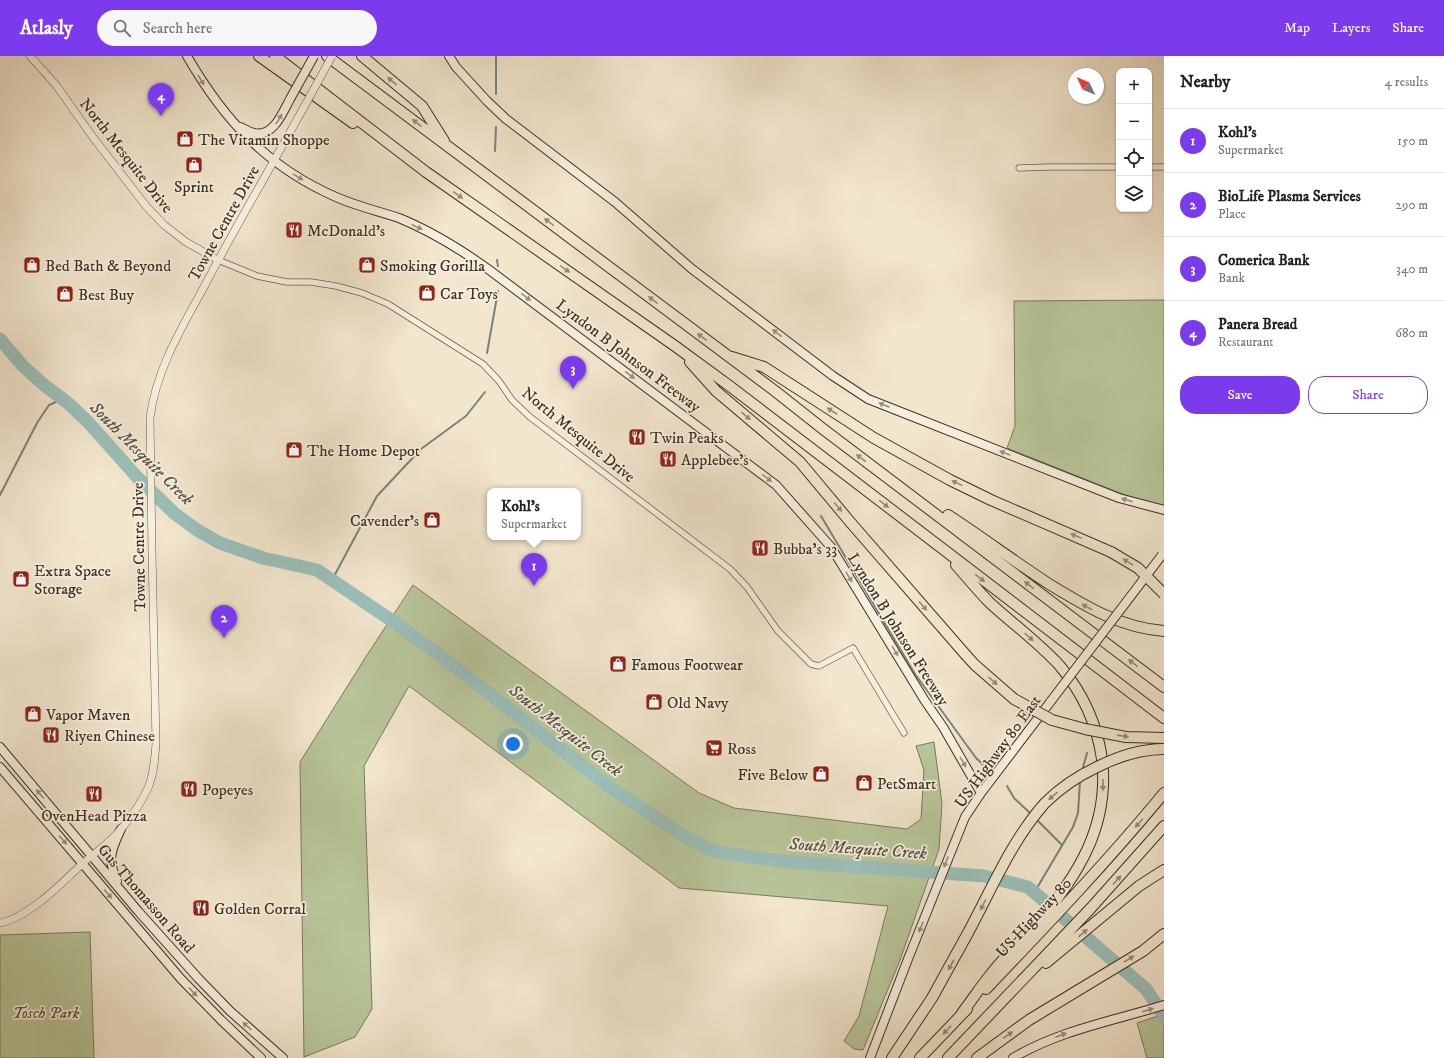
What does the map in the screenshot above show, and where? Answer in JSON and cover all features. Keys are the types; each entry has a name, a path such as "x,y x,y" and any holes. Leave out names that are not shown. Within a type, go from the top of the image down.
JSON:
{"highway":[{"path":"259,56 348,120 426,172"},
{"name":"Lyndon B Johnson Freeway","path":"275,56 426,172 675,346 1164,718"},
{"path":"327,56 1164,686"},
{"path":"362,56 422,106 448,147"},
{"path":"675,346 716,391 800,462 851,524 965,654 975,665 1014,699 1052,720 1084,729 1126,737 1164,738"},
{"path":"724,354 764,367 887,446 950,480 991,500 1111,552 1138,568 1164,594"},
{"path":"893,481 977,534 1022,566 1087,607 1124,623 1164,631"},
{"path":"920,1058 962,1013 991,974 1038,928 1079,867 1089,848 1101,808 1103,789 1099,742 1084,701 1077,689 1059,666 989,602 938,545"},
{"path":"892,1058 932,998 1013,848 1029,823 1046,803 1068,784 1084,773 1114,758 1164,748"},
{"name":"US Highway 80","path":"1038,928 1072,898 1164,793"},
{"path":"1059,948 1091,908 1164,826"},
{"path":"948,1058 1019,984 1059,948 1139,886 1164,870"},
{"path":"976,1058 1029,1020 1143,951 1164,934"}],"main road":[{"name":"Lyndon B Johnson Freeway","path":"187,56 217,103 236,125 274,162 297,177 337,197 400,219 435,235 458,248 545,311 776,485 831,547 925,701 943,727 981,793"},
{"path":"236,125 260,134 271,130 314,56"},
{"path":"448,56 470,84 506,119 615,202 692,269 833,376 868,398 1119,498 1164,510"},
{"name":"US Highway 80 East","path":"870,1058 957,834 965,817 981,793 1163,554"},
{"name":"Gus Thomasson Road","path":"0,747 162,938 198,978 230,1011 283,1058"},
{"name":"Gus Thomasson Road","path":"0,767 181,979 261,1058"},
{"path":"121,829 112,848 111,863 112,870 122,891"},
{"path":"154,947 162,938"},
{"path":"1013,1058 1037,1045 1076,1030 1164,1005"},
{"path":"221,1020 230,1011"}],"street":[{"name":"North Mesquite Drive","path":"30,56 56,85 92,136 146,206 164,225 186,242 218,260 257,276 287,282 311,282 336,286 362,293 388,304 483,364 499,381 512,400 530,417 730,569 747,587 778,631 811,664 819,666 853,648 904,733"},
{"name":"Towne Centre Drive","path":"0,923 6,922 21,915 45,897 92,856 121,829 137,807 148,787 154,767 156,743 150,418 152,406 161,372 172,347 241,216 274,162 332,56"},
{"path":"1019,168 1049,166 1116,167"},
{"path":"1152,167 1164,167"}],"green space":[{"path":"1164,300 1164,506 1145,502 1112,490 1007,448 1015,426 1014,301"},
{"path":"413,585 699,793 734,808 907,829 921,819 924,770 916,746 934,742 942,804 939,849 900,960 863,1050 854,1049 844,1041 859,1016 888,906 679,888 409,686 364,766 372,1009 355,1037 304,1057 300,762"},
{"name":"Tosch Park","path":"90,932 94,1058 0,1058 0,935"},
{"path":"1164,1014 1164,1058 1147,1058 1137,1023"}],"waterway":[{"path":"496,56 496,94"},
{"path":"495,151 496,127"},
{"path":"497,260 498,266"},
{"path":"487,353 498,291"},
{"name":"South Mesquite Creek","path":"0,339 23,366 44,385 68,403 88,422 137,477 174,513 197,530 220,543 263,558 317,570 391,620 442,657 611,788 680,834 713,851 778,861 984,876 1028,887 1146,989 1164,1016"},
{"path":"332,580 377,496 421,449 466,416 485,392"},
{"path":"0,495 37,423 49,405 58,401 68,403"},
{"path":"821,516 915,674 976,758 990,771"},
{"path":"1082,771 1087,753"},
{"path":"1034,893 1073,827 1078,813 1080,781"},
{"path":"1007,786 1014,798 1031,814"},
{"path":"1035,818 1062,845"}],"place":[{"name":"Panera Bread","path":"161,116"},
{"name":"The Vitamin Shoppe","path":"185,139"},
{"name":"Sprint","path":"194,165"},
{"name":"McDonald's","path":"294,230"},
{"name":"Bed Bath & Beyond","path":"32,265"},
{"name":"Smoking Gorilla","path":"367,265"},
{"name":"Car Toys","path":"427,293"},
{"name":"Best Buy","path":"65,294"},
{"name":"Comerica Bank","path":"573,389"},
{"name":"Twin Peaks","path":"637,437"},
{"name":"The Home Depot","path":"294,450"},
{"name":"Applebee's","path":"668,459"},
{"name":"Cavender's","path":"432,520"},
{"name":"Bubba's 33","path":"760,548"},
{"name":"Extra Space Storage","path":"21,579"},
{"name":"Kohl's","path":"534,586"},
{"name":"BioLife Plasma Services","path":"224,638"},
{"name":"Famous Footwear","path":"618,664"},
{"name":"Old Navy","path":"654,702"},
{"name":"Vapor Maven","path":"33,714"},
{"name":"Riyen Chinese","path":"51,735"},
{"name":"Ross","path":"714,748"},
{"name":"Five Below","path":"821,774"},
{"name":"PetSmart","path":"864,783"},
{"name":"Popeyes","path":"189,789"},
{"name":"OvenHead Pizza","path":"94,794"},
{"name":"Golden Corral","path":"201,908"}]}
